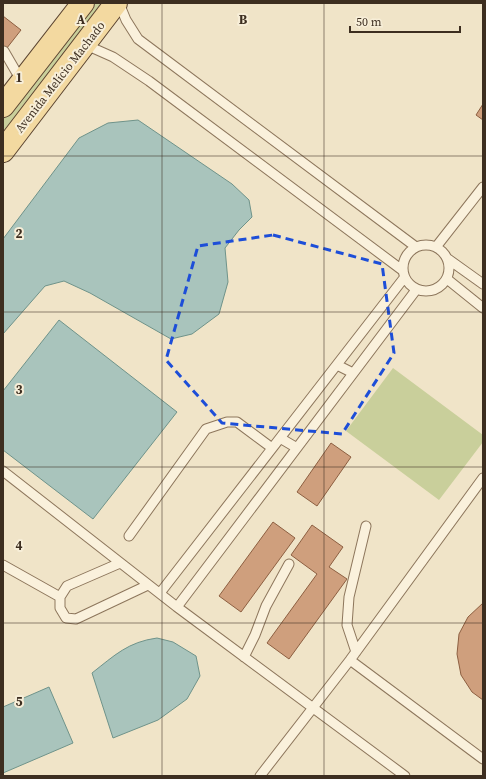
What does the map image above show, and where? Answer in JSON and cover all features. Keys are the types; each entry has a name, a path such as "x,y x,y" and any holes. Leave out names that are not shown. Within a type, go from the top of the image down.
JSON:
{"main road":[{"path":"3,106 83,3"},
{"name":"Avenida Melício Machado","path":"3,151 118,3"}],"lane":[{"path":"118,3 138,40 416,247"},
{"path":"86,45 113,57 149,81 403,274 409,285 416,290 425,292 434,291 441,286 447,279 450,269 448,259"},
{"path":"4,51 22,82"},
{"path":"436,247 483,187"},
{"path":"160,593 337,364 403,274 404,260 408,252 416,247 426,245 436,247 443,252 448,259 483,284"},
{"path":"447,279 483,308"},
{"path":"177,607 416,290"},
{"path":"337,364 353,373"},
{"path":"129,536 206,429 227,422 237,422 272,448"},
{"path":"280,438 297,448"},
{"path":"3,471 148,585 405,776"},
{"path":"260,776 356,652 483,478"},
{"path":"356,652 347,625 349,604 366,526"},
{"path":"120,563 67,586 60,597 60,608 66,618 76,619 148,585"},
{"path":"244,657 266,606 288,564"},
{"path":"3,565 60,597"},
{"path":"350,660 483,759"}],"highlighted area":[{"path":"273,235 382,264 394,353 342,434 222,423 166,360 198,246"}],"green space":[{"path":"90,3 107,3 3,140 3,119"},
{"path":"393,368 483,435 483,442 439,500 346,431"}],"water":[{"path":"138,120 232,184 249,200 252,217 239,230 225,248 228,282 219,314 192,334 171,339 90,293 64,281 45,286 3,334 3,239 79,138 108,123"},
{"path":"59,320 177,412 93,519 3,450 3,391"},
{"path":"157,638 173,642 196,656 200,676 187,699 158,720 113,738 92,673 122,650 138,643"},
{"path":"49,687 73,743 3,773 3,707"}],"building":[{"path":"3,16 21,30 3,53"},
{"path":"483,104 483,120 476,115"},
{"path":"331,443 351,457 317,506 297,492"},
{"path":"273,522 295,538 241,612 219,596"},
{"path":"312,525 343,547 329,567 347,579 289,659 267,643 317,574 291,555"},
{"path":"483,603 483,700 472,692 461,675 457,654 459,634 468,617"}]}
